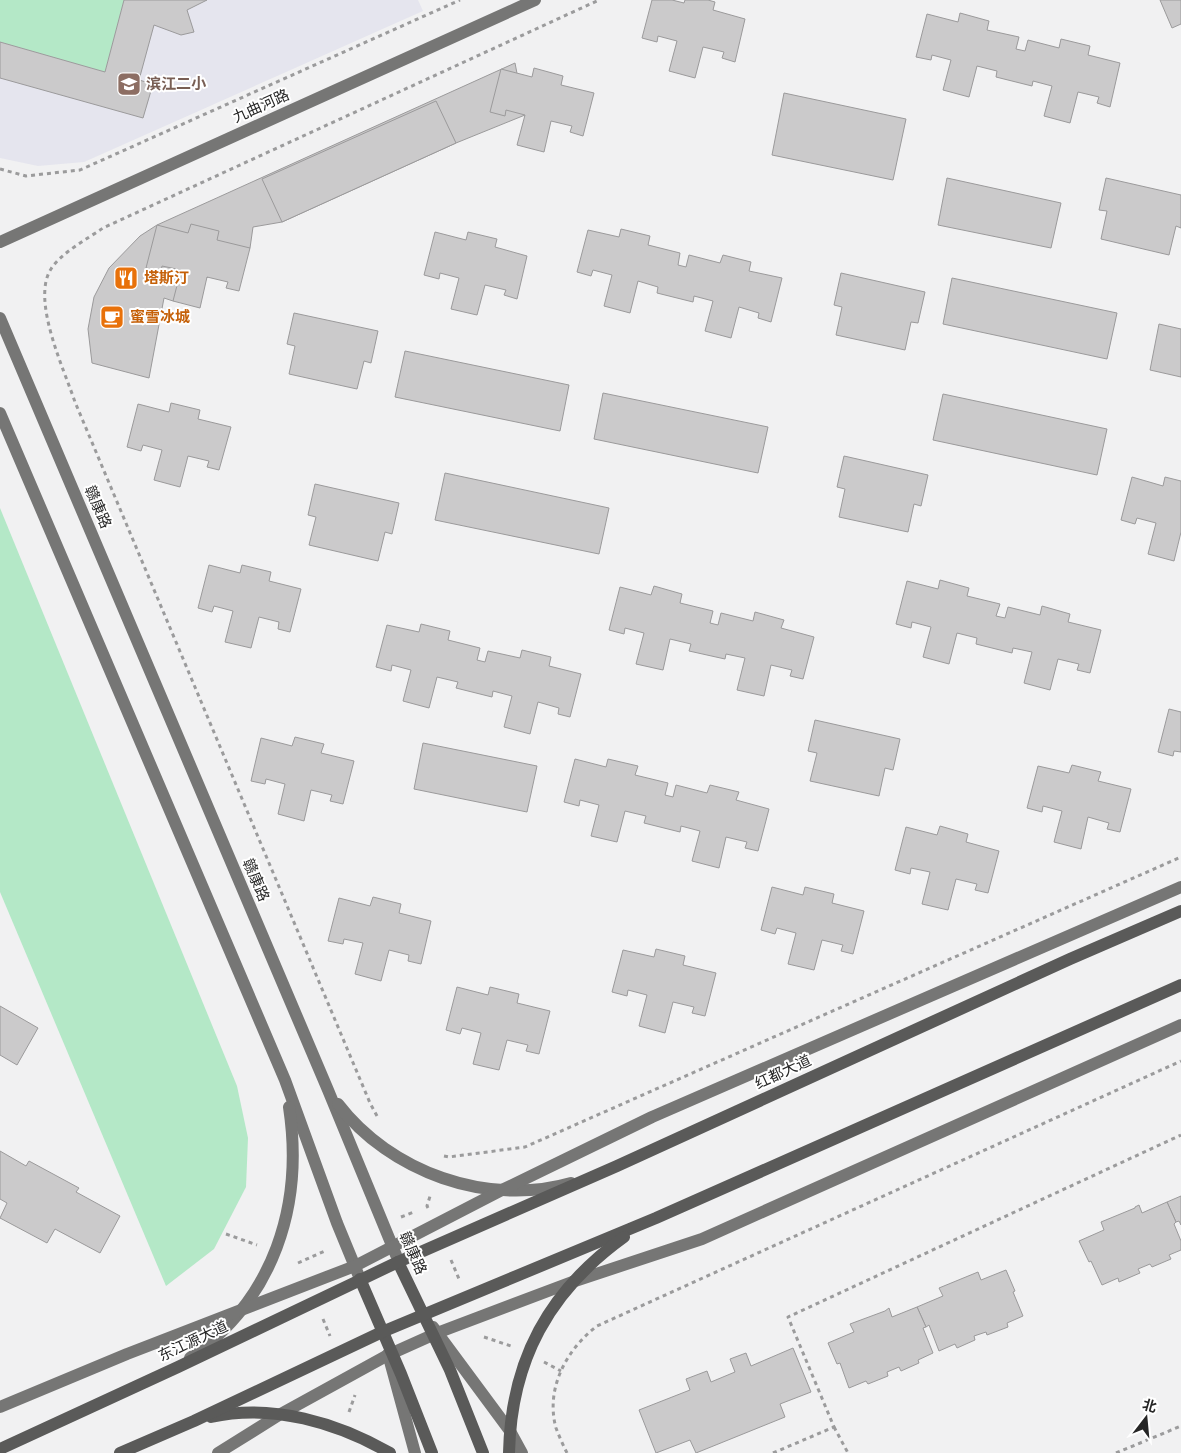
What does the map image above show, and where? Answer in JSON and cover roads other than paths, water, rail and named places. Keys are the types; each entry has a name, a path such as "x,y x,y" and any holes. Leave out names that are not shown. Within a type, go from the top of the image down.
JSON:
{"main road":[{"name":"红都大道","path":"398,1262 618,1166 1060,963 1181,911"},
{"path":"120,1453 194,1421 382,1332 656,1218 1181,985"},
{"path":"509,1453 514,1399 530,1348 546,1317 583,1270 606,1250 656,1218"},
{"name":"东江源大道","path":"0,1449 398,1262"},
{"name":"赣康路","path":"398,1262 435,1334 483,1453"},
{"path":"360,1279 432,1453"},
{"path":"194,1421 249,1413 312,1420 344,1430 390,1453"}],"street":[{"name":"九曲河路","path":"0,242 535,0"},
{"name":"赣康路","path":"0,318 328,1090 398,1262"},
{"path":"0,413 285,1080 337,1224 360,1279"},
{"path":"0,1407 127,1354 355,1266 502,1190 652,1117 1181,887"},
{"path":"218,1453 279,1415 390,1354 435,1334 572,1282 702,1239 1181,1025"},
{"path":"178,1367 202,1350 224,1330 259,1284 273,1257 290,1204 293,1177 292,1124 285,1080"},
{"path":"328,1090 344,1112 384,1148 432,1174 458,1183 502,1190 539,1189 566,1185 618,1166"},
{"path":"435,1334 510,1431 522,1453"},
{"path":"390,1354 415,1453"}],"place":[{"name":"滨江二小","path":"129,84"},
{"name":"塔斯汀","path":"126,278"},
{"name":"蜜雪冰城","path":"112,317"}]}
